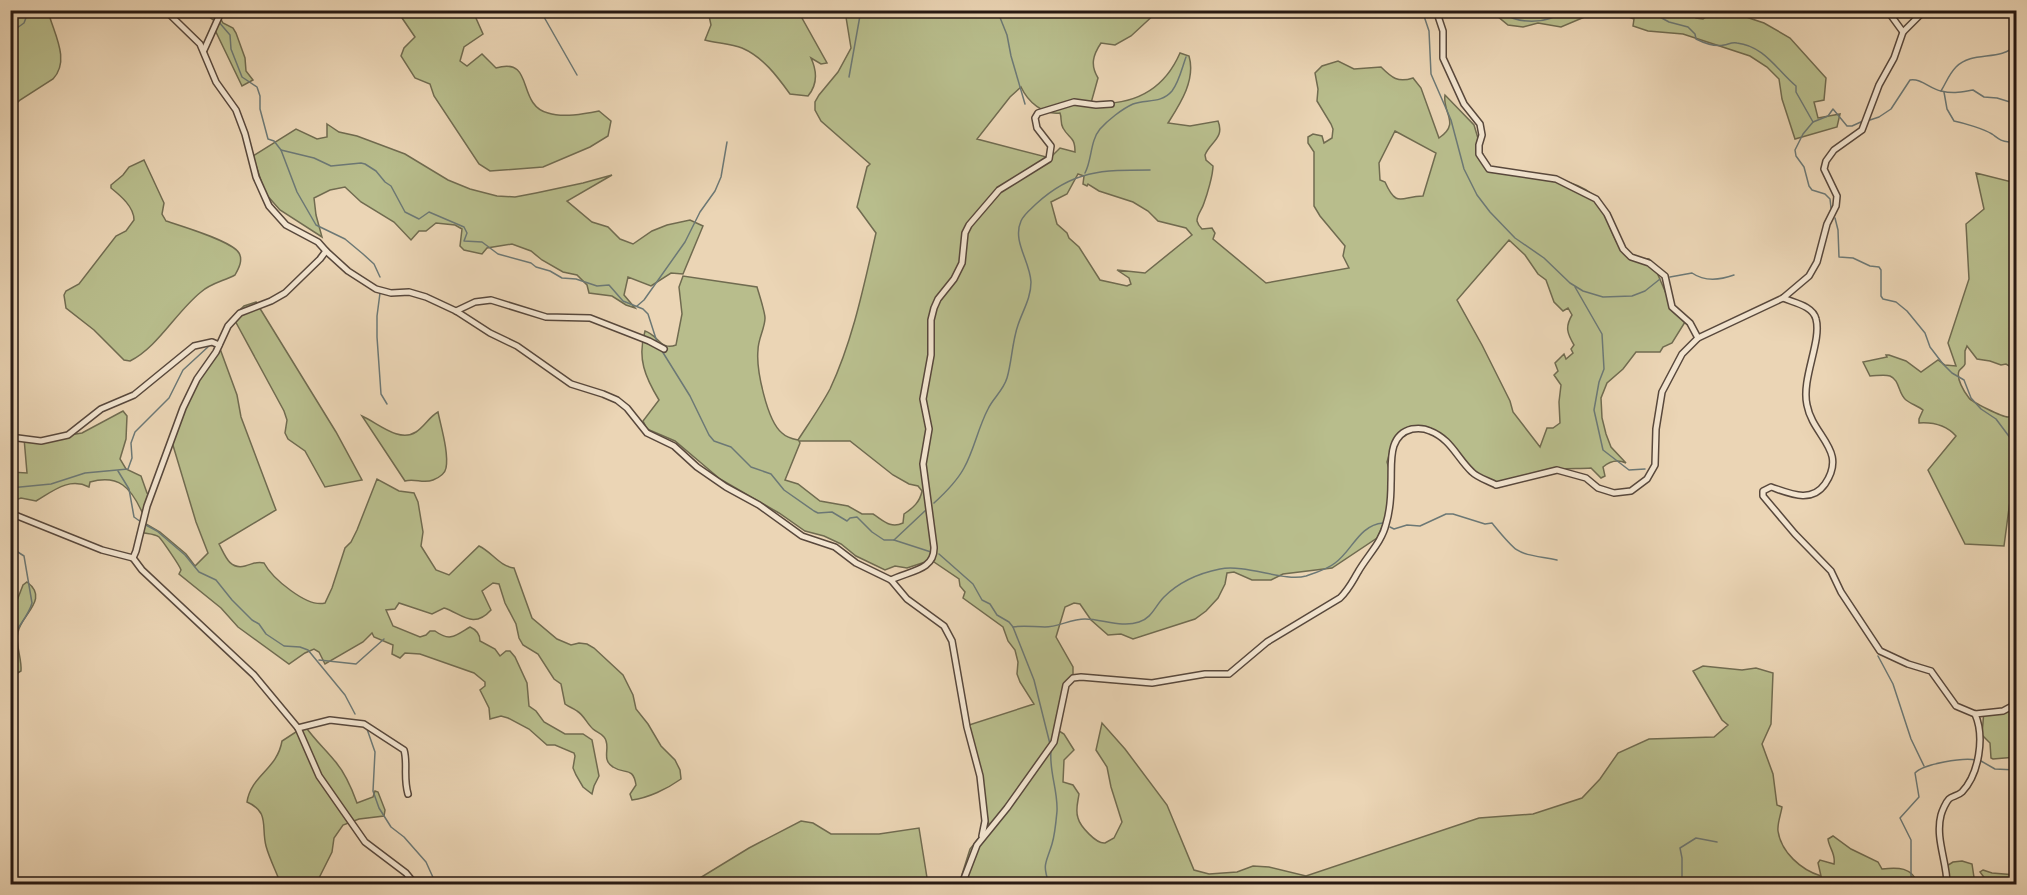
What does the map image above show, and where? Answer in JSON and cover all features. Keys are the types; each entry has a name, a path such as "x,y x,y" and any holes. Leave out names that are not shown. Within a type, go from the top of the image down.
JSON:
{"street":[{"path":"165,10 204,50 216,82 238,115 256,177 270,206 286,225 318,242 354,276 380,291 417,294 456,311 490,333 517,346 570,384 617,400 627,408 647,433 674,446 697,467 726,487 759,505 802,536 834,547 856,563 891,580 907,599 940,622 950,635 967,728 980,776 985,815 982,837"},
{"path":"204,50 222,10"},
{"path":"1436,10 1443,31 1443,58 1464,104 1480,124 1482,135 1479,154 1483,163 1489,169 1556,179 1596,199 1607,214 1623,249 1631,257 1649,263 1665,276 1672,307 1690,323 1698,338"},
{"path":"1887,10 1903,32"},
{"path":"962,885 972,853 982,837 1008,808 1054,742 1063,694 1070,680 1081,677 1152,683 1205,674 1229,674 1267,642 1340,598 1350,588 1359,570 1372,554 1386,525 1392,483 1393,446 1400,435 1407,430 1428,429 1438,434 1451,444 1473,473 1496,485 1557,470 1586,478 1607,492 1626,492 1647,479 1653,472 1656,429 1662,392 1682,354 1698,338 1783,298 1809,276 1817,262 1827,224 1836,206 1837,196 1824,169 1826,161 1834,150 1862,130 1903,32 1928,10"},
{"path":"1946,10 1958,14 1970,10"},
{"path":"891,580 921,569 934,557 923,464 929,429 923,399 931,356 931,320 938,299 954,279 962,263 969,225 999,190 1049,159 1051,146 1037,128 1035,118 1038,113 1074,102 1096,105 1111,104"},
{"path":"133,558 138,546 142,523 183,408 228,326 234,318 249,308 271,301 285,293 320,259 326,250"},
{"path":"1783,298 1811,309 1816,318 1817,328 1806,387 1807,406 1833,456 1834,466 1823,487 1815,493 1798,496 1771,487 1763,490 1763,496 1779,517 1831,571 1841,592 1880,651 1908,664 1931,671 1956,706 1975,714 2003,711 2016,704"},
{"path":"456,311 469,304 490,300 546,317 590,318 664,349"},
{"path":"10,437 41,441 68,435 102,409 134,395 194,346 212,342 219,345"},
{"path":"10,513 102,550 133,558 142,570 254,675 298,728 319,776 348,820 372,848 406,873 415,885"},
{"path":"1947,885 1939,830 1941,814 1949,799 1961,793 1973,775 1980,728 1975,714"},
{"path":"298,728 330,720 368,725 404,750 405,783 408,794"}],"green space":[{"path":"1687,10 1696,18 1703,19 1715,11 1736,11 1790,38 1826,78 1824,100 1814,102 1818,118 1840,114 1837,127 1795,139 1782,99 1779,79 1767,67 1750,56 1683,34 1648,31 1633,26 1634,19 1621,14 1597,17 1594,13 1561,27 1538,23 1523,27 1508,25 1491,11 1510,11 1514,14 1515,11"},
{"path":"13,11 48,11 59,46 61,63 53,79 20,100 11,109 10,18"},
{"path":"201,11 218,11 223,23 233,28 245,58 246,71 253,80 242,86 214,28 216,22"},
{"path":"404,11 460,11 461,14 475,16 483,34 464,47 460,61 467,66 482,54 496,68 508,66 516,69 532,101 538,108 548,113 560,115 599,111 611,121 608,136 590,147 543,167 490,171 479,164 434,96 430,84 415,78 401,56 404,48 415,37 400,15"},
{"path":"708,11 798,11 827,63 821,64 811,58 816,77 814,87 808,96 790,94 769,68 750,52 742,48 705,40 711,25"},
{"path":"845,11 1158,11 1131,36 1115,45 1101,43 1094,60 1094,69 1098,78 1091,103 1119,102 1144,94 1165,78 1180,53 1189,56 1191,65 1189,83 1168,123 1190,126 1218,121 1220,127 1218,136 1205,155 1206,160 1213,166 1213,170 1197,222 1202,229 1212,228 1215,233 1213,239 1266,283 1349,268 1343,256 1345,246 1314,206 1314,152 1308,143 1308,137 1313,134 1322,136 1324,143 1332,138 1333,129 1317,101 1318,89 1315,73 1322,66 1338,61 1354,69 1381,67 1396,78 1403,80 1413,78 1421,88 1439,138 1445,133 1450,123 1445,95 1474,125 1484,166 1555,178 1569,182 1592,194 1603,209 1620,246 1626,253 1638,258 1649,259 1672,307 1685,322 1672,343 1663,347 1660,352 1636,352 1623,369 1607,383 1601,398 1602,418 1611,447 1626,463 1614,461 1608,463 1603,467 1605,476 1601,478 1591,468 1563,469 1545,471 1508,485 1497,486 1484,481 1444,442 1431,434 1411,427 1393,442 1387,462 1392,479 1389,511 1377,538 1332,568 1283,574 1271,580 1252,580 1234,572 1227,573 1225,584 1218,598 1195,619 1133,639 1121,634 1108,635 1091,620 1080,604 1074,603 1065,607 1056,637 1073,667 1073,677 1063,695 1059,731 1064,734 1074,750 1064,760 1063,782 1073,785 1079,794 1078,818 1093,838 1105,843 1114,838 1122,822 1107,767 1096,750 1102,723 1125,749 1167,805 1194,870 1209,874 1237,872 1253,866 1269,867 1306,876 1479,818 1533,814 1582,798 1600,779 1618,753 1649,739 1714,737 1728,725 1722,720 1693,671 1703,666 1742,670 1756,668 1773,673 1771,724 1762,744 1773,774 1777,805 1782,807 1778,831 1788,853 1799,865 1821,876 1818,863 1820,860 1834,864 1828,839 1833,836 1851,849 1878,862 1882,869 1899,868 1908,871 1918,884 959,884 970,849 989,825 969,725 1034,704 1020,682 1015,650 1008,641 1003,627 963,598 965,592 960,586 959,579 931,560 907,568 895,566 885,570 856,556 841,544 805,531 720,479 675,441 647,429 643,421 659,400 650,383 642,359 645,331 667,346 676,345 682,314 679,287 683,276 757,287 765,318 758,350 761,381 772,418 784,434 798,440 830,389 851,332 876,233 857,207 867,167 870,164 821,121 815,110 815,102 819,95 838,72 851,48","holes":["1021,87 1028,98 1042,110 1060,113 1062,126 1073,140 1075,152 1060,148 1050,158 977,139 1010,97","1395,131 1436,153 1423,196 1400,199 1393,196 1385,182 1380,180 1379,163","1078,174 1084,176 1083,184 1133,202 1148,211 1158,221 1186,228 1192,235 1145,273 1117,270 1129,278 1131,284 1127,286 1100,280 1079,247 1057,224 1051,202 1067,194","1509,240 1546,280 1554,302 1563,311 1568,308 1572,315 1568,323 1568,330 1574,345 1571,349 1573,353 1566,359 1564,354 1555,363 1558,371 1554,375 1561,385 1560,423 1553,428 1547,428 1540,447 1513,412 1510,401 1457,300","799,441 850,441 893,475 918,486 922,491 916,504 904,514 903,523 894,525 873,514 862,514 848,506 820,501 798,484 785,480"]},
{"path":"327,124 339,132 357,136 405,154 448,180 497,196 515,197 612,175 567,201 592,222 608,227 620,239 633,244 652,231 667,225 690,220 703,226 683,274 671,273 651,286 628,277 624,295 635,308 612,296 589,293 587,285 577,275 563,272 531,251 512,244 487,248 482,254 464,250 460,246 462,229 455,225 436,223 426,231 419,231 411,240 394,222 361,202 345,187 330,190 314,198 322,237 280,210 265,193 253,156 296,129 317,139 327,137"},
{"path":"144,160 164,203 162,214 166,221 206,234 227,244 239,253 241,261 235,275 201,292 149,347 130,361 124,360 94,330 66,308 64,295 66,291 79,284 116,236 126,231 134,220 129,206 111,188 111,185 129,167"},
{"path":"1976,173 2016,183 2016,378 2011,367 1977,359 1967,346 1965,364 1958,374 1963,389 1971,400 2008,417 2016,413 2016,480 2013,478 2004,546 1965,544 1928,470 1956,436 1939,425 1919,423 1923,410 1903,397 1890,376 1870,376 1863,362 1889,355 1906,361 1921,372 1938,360 1945,365 1956,366 1948,343 1969,279 1966,224 1984,209"},
{"path":"256,302 336,432 362,480 325,487 305,451 288,439 285,433 287,420 284,411 233,317 244,306"},
{"path":"219,346 237,395 241,417 276,510 219,544 231,564 240,567 264,563 282,584 300,596 309,601 325,603 345,548 357,530 377,479 399,491 414,493 418,502 423,532 421,546 436,570 449,575 479,546 504,565 514,568 532,618 557,639 571,645 587,644 594,648 623,675 633,695 636,709 661,746 675,760 681,779 657,792 632,800 630,794 636,785 633,775 609,764 604,737 579,713 565,704 561,684 554,679 538,654 523,645 499,584 493,583 482,591 491,610 478,619 467,618 444,608 432,614 399,603 395,609 386,610 393,626 420,637 430,631 435,631 449,637 470,627 478,632 480,641 495,649 500,656 510,651 527,683 529,706 544,722 565,734 583,734 592,740 599,776 592,794 583,787 576,775 573,768 574,753 555,745 547,745 529,729 508,718 501,716 490,719 489,708 480,690 485,686 485,682 474,673 420,654 405,653 400,658 392,654 393,645 374,637 372,633 363,642 325,664 319,652 314,649 289,664 238,627 221,608 179,574 180,568 159,537 140,532 141,521 160,532 186,554 195,566 208,553 196,522 172,442 184,402"},
{"path":"123,411 127,416 126,439 120,459 126,469 141,476 147,493 151,496 142,512 133,496 123,485 109,480 90,482 89,487 82,484 68,484 36,501 21,498 12,501 11,505 11,472 27,473 24,438 50,438 82,433"},
{"path":"438,412 446,448 445,470 433,480 405,481 362,416 396,434 409,435 416,432"},
{"path":"27,582 36,595 35,601 18,632 21,671 11,677 11,616 23,585"},
{"path":"2016,704 2016,757 1993,759 1990,743 1982,735 1984,710 1990,713"},
{"path":"305,726 341,769 357,803 373,797 375,791 378,792 385,810 384,816 359,819 343,825 334,838 332,852 316,884 272,884 278,877 266,846 262,815 259,810 247,802 253,785 275,759 282,741"},
{"path":"801,821 813,823 831,834 879,834 919,828 928,884 690,884 749,848"},
{"path":"1962,861 1972,864 1975,884 1947,884 1945,867 1953,862"},
{"path":"1983,870 2016,875 2016,884 1989,884 1980,872"}],"waterway":[{"path":"10,33 24,23 29,10"},
{"path":"211,10 215,17"},
{"path":"540,10 577,75"},
{"path":"849,77 861,10"},
{"path":"997,10 1007,35 1025,104"},
{"path":"1422,10 1429,31 1431,74 1451,120 1464,169 1477,195 1490,212 1515,238 1544,258 1570,283 1583,291 1603,297 1632,296 1645,291 1660,279"},
{"path":"1500,10 1522,21 1541,21 1563,10"},
{"path":"1647,10 1669,22 1688,27 1695,34 1696,39 1702,42 1717,45 1737,43 1747,45 1763,54 1796,86 1796,92 1813,122"},
{"path":"218,21 230,35 231,49 242,77 257,87 268,139 274,141 281,150 297,192 316,225 345,239 374,264 380,277"},
{"path":"1941,91 1949,76 1963,62 2002,53 2016,45"},
{"path":"1085,173 1094,139 1100,129 1115,115 1133,104 1158,100 1168,95 1177,83 1186,57"},
{"path":"1870,120 1891,109 1910,80 1946,92 1973,90 1984,97 2010,102 2016,97"},
{"path":"1944,92 1947,109 1954,121 1988,132 2009,142 2016,149"},
{"path":"1831,208 1830,199 1825,194 1812,190 1809,186 1804,167 1796,156 1795,150 1803,134 1813,122 1828,116 1833,109 1847,126 1863,121"},
{"path":"637,306 644,300 685,242 700,212 715,191 721,177 727,142"},
{"path":"281,150 314,158 331,166 365,164 391,186 405,212 419,219 429,212 464,227 467,233 464,241 482,242 498,254 531,263 562,278 576,279 597,286 609,285 623,301 643,309 648,314 657,342"},
{"path":"934,503 958,478 964,468 990,405 1007,378 1016,331 1031,288 1030,274 1020,244 1019,229 1022,218 1050,193 1076,178 1103,172 1150,170"},
{"path":"1835,218 1839,257 1853,258 1870,266 1879,267 1883,299 1896,302 1907,311 1925,333 1930,347 1943,364 1964,380 1971,398 1981,409 1996,419 2011,439 2016,440"},
{"path":"1670,277 1692,273 1702,278 1713,279 1734,275"},
{"path":"1575,287 1602,334 1604,369 1594,410 1603,450 1629,470 1645,469"},
{"path":"380,293 377,337 381,394 387,404"},
{"path":"10,488 51,484 85,473 128,469 132,458 131,443 135,432 169,398 183,370 209,346"},
{"path":"662,351 714,441 731,447 751,467 771,474 784,490 814,511 832,512 847,521 857,517 884,540 894,540 931,552"},
{"path":"118,471 129,489 134,517 141,522"},
{"path":"894,540 927,509"},
{"path":"1390,527 1394,529 1407,525 1420,526 1446,514 1453,514 1485,524 1492,523 1519,551 1557,560"},
{"path":"1013,627 1050,627 1085,619 1132,624 1147,618 1164,597 1176,587 1197,576 1220,569 1241,569 1287,577 1306,576 1332,565 1368,528 1383,523"},
{"path":"146,525 157,531 185,555 199,572 216,580 232,600 259,624 266,634 284,646 308,650 345,695 355,714"},
{"path":"10,547 24,556 32,603 10,645"},
{"path":"939,554 973,584 982,600 990,604 997,615 1013,627 1034,680 1050,744"},
{"path":"319,660 356,664 384,639"},
{"path":"1878,656 1893,684 1911,739 1924,766"},
{"path":"367,729 375,752 373,791 379,808 391,827 404,837 426,862 436,884"},
{"path":"1049,884 1046,864 1054,836 1057,811 1051,751"},
{"path":"1919,884 1911,876 1911,840 1900,818 1919,797 1915,773 1944,762 1976,760"},
{"path":"1981,761 1995,769 2016,770"},
{"path":"1682,884 1680,848 1696,838 1717,842"}]}
